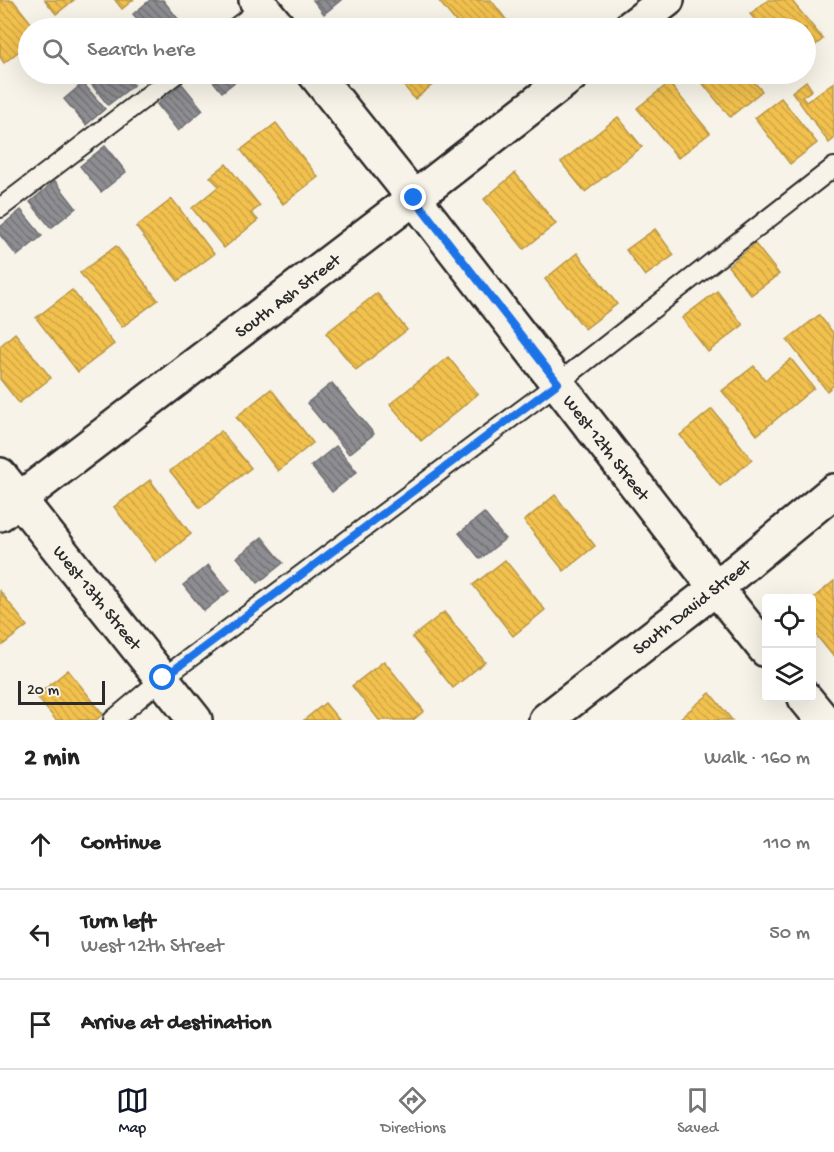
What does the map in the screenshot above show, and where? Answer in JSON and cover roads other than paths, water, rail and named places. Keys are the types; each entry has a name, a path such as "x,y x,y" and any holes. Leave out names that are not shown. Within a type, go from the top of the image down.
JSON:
{"street":[{"path":"643,18 667,0"},
{"name":"West 12th Street","path":"323,84 764,648"},
{"name":"South Ash Street","path":"6,496 414,198 560,84"},
{"name":"South David Street","path":"546,720 716,588 834,491"},
{"name":"West 13th Street","path":"6,496 163,678 195,720"},
{"path":"808,702 823,720"}],"lane":[{"path":"251,18 267,9"},
{"path":"0,208 163,84"},
{"path":"113,720 163,678 558,383 834,167"}]}
